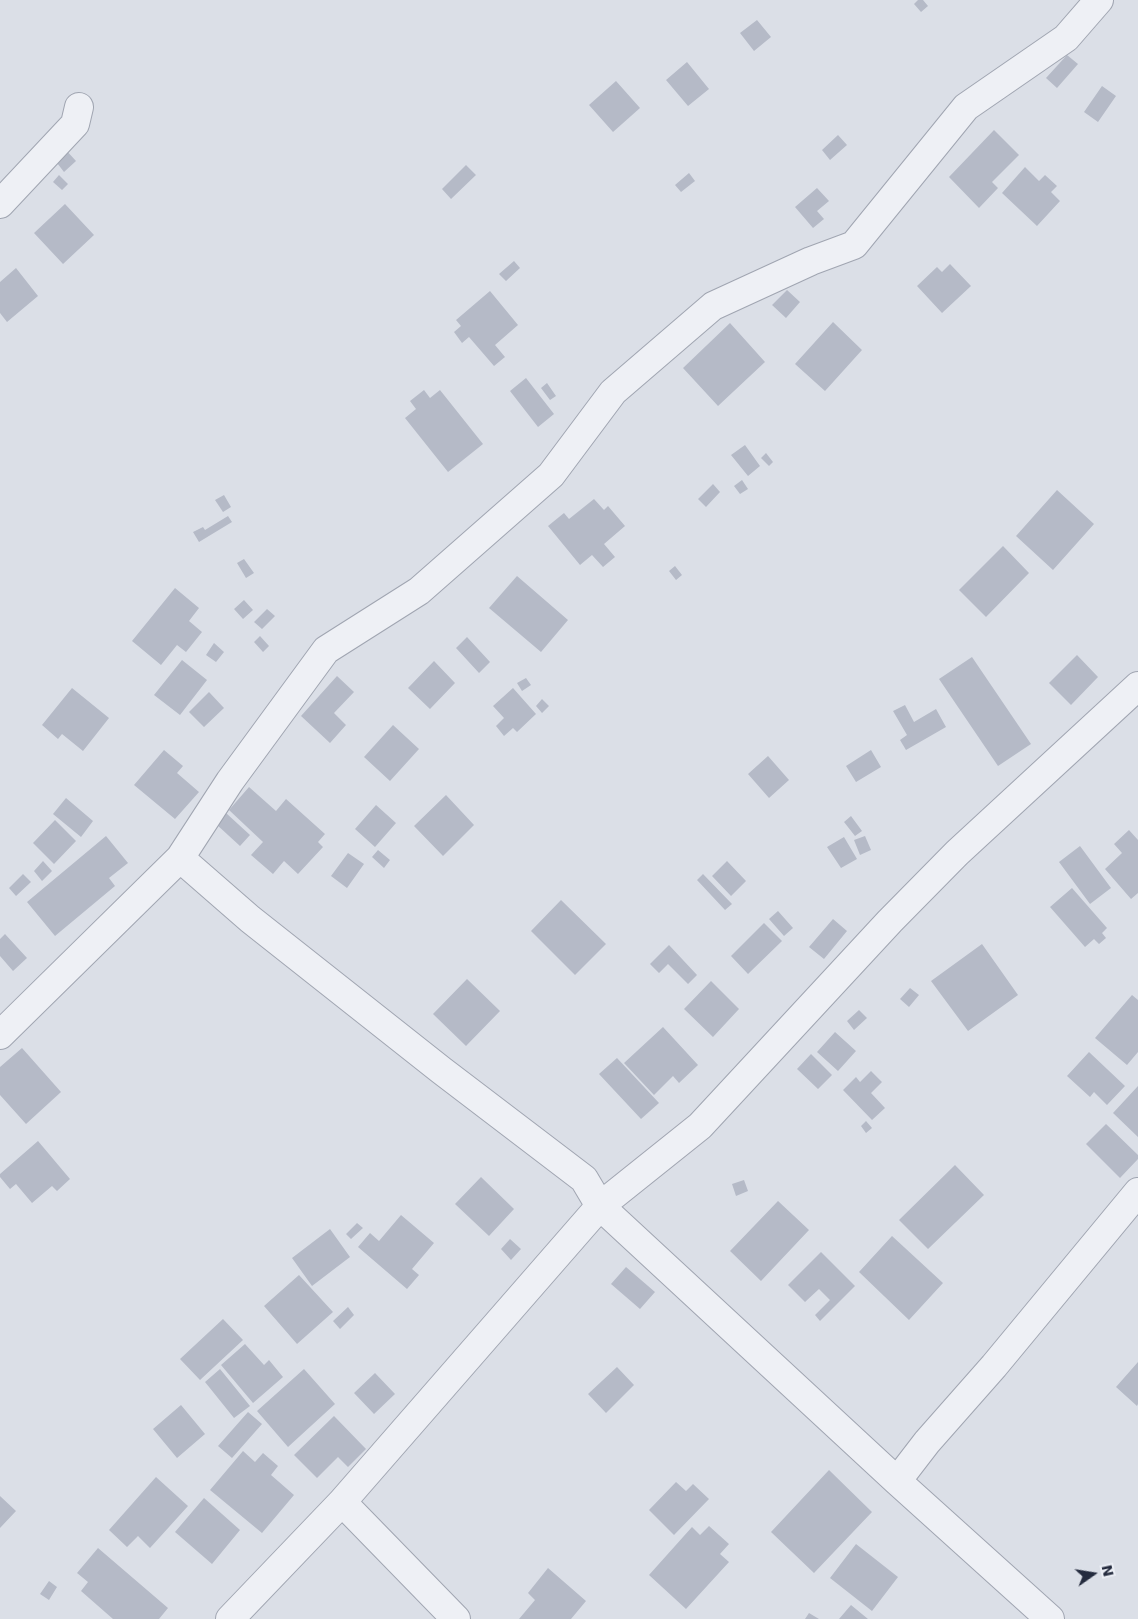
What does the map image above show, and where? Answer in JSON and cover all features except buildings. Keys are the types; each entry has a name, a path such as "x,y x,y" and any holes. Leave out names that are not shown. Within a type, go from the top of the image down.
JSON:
{"street":[{"path":"0,1035 180,858 230,781 326,650 419,592 522,501 551,475 613,392 713,306 811,261 854,245 966,107 1066,38 1098,0"},
{"path":"0,204 75,124 79,107"},
{"path":"230,1619 342,1502 600,1206 700,1126 890,921 957,853 1138,686"},
{"path":"180,858 280,943 441,1070 584,1179 600,1206 897,1480 1038,1615"},
{"path":"897,1480 1138,1192"},
{"path":"342,1502 456,1619"}]}
